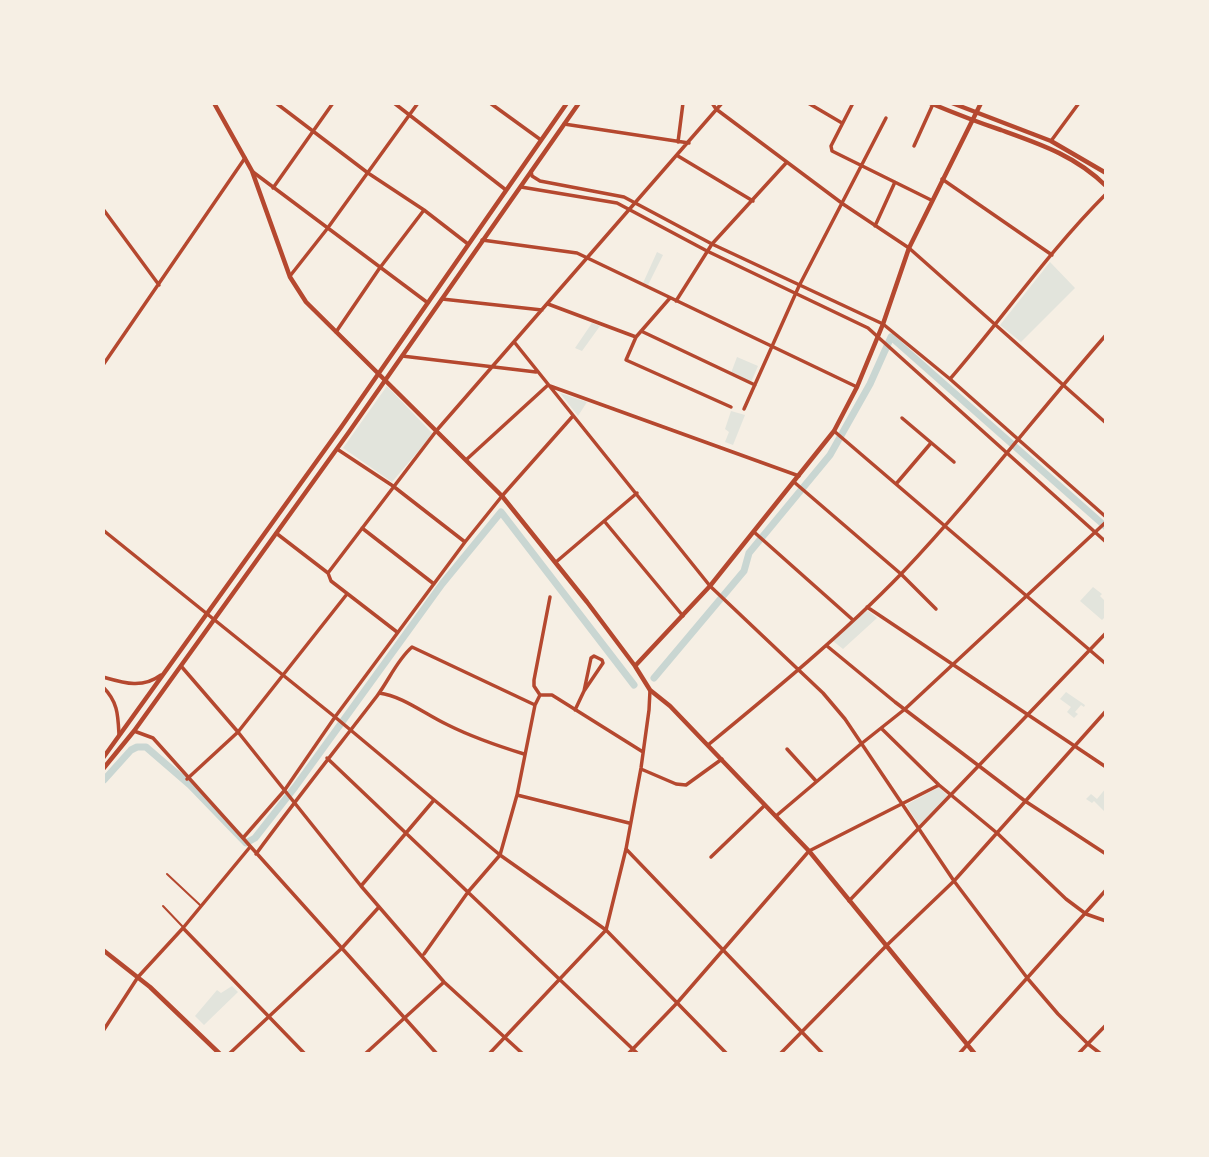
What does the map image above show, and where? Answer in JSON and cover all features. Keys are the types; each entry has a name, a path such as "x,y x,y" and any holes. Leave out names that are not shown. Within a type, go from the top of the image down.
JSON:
{"street":[{"path":"214,103 245,158 290,277 306,302 502,496 635,666 650,690 670,706 809,851 975,1054"},
{"path":"276,103 468,244"},
{"path":"272,188 333,103"},
{"path":"394,103 506,190"},
{"path":"290,277 418,103"},
{"path":"490,103 541,140"},
{"path":"103,758 379,373 567,103"},
{"path":"103,769 134,731 337,449 579,103"},
{"path":"678,142 683,103"},
{"path":"712,103 716,109 843,204 909,248 1106,422"},
{"path":"328,573 437,430 722,103"},
{"path":"808,103 842,122"},
{"path":"853,103 831,148 931,200"},
{"path":"952,103 1051,141 1106,173"},
{"path":"635,666 756,533 837,433 883,324 909,248 981,103"},
{"path":"1051,141 1079,103"},
{"path":"914,146 931,104 1048,147 1075,160 1106,186"},
{"path":"744,409 799,286 886,118"},
{"path":"564,124 689,144"},
{"path":"678,156 753,201"},
{"path":"103,365 245,158"},
{"path":"676,301 712,244 787,162"},
{"path":"251,171 428,303"},
{"path":"531,171 532,176 540,181 624,197 712,244 883,324 950,379 1017,442 1106,517"},
{"path":"942,179 1052,255"},
{"path":"875,226 895,181"},
{"path":"520,187 617,203 707,251 868,328 1009,450 1106,542"},
{"path":"950,379 1106,194"},
{"path":"103,209 159,285"},
{"path":"336,332 424,210"},
{"path":"482,240 577,253 857,387"},
{"path":"670,298 640,331 625,357 630,363 731,407"},
{"path":"442,299 542,310"},
{"path":"548,304 636,337"},
{"path":"640,331 755,385"},
{"path":"708,745 799,671 901,574 945,526 1106,335"},
{"path":"515,343 710,586 838,710 954,881 1028,979 1058,1014 1101,1054"},
{"path":"402,356 538,372"},
{"path":"467,459 548,385"},
{"path":"548,385 800,476"},
{"path":"103,1031 138,977 201,906 285,793 397,632 465,542 572,417"},
{"path":"902,418 954,463"},
{"path":"837,433 1106,664"},
{"path":"896,484 931,443"},
{"path":"337,449 393,486 465,542"},
{"path":"796,484 901,574 936,608"},
{"path":"555,563 637,493"},
{"path":"605,522 682,616"},
{"path":"775,817 905,709 1106,522"},
{"path":"362,528 434,584"},
{"path":"103,530 337,718 500,855 606,930 727,1054"},
{"path":"276,533 328,573 331,581 397,632"},
{"path":"756,533 853,620"},
{"path":"187,779 238,732 347,594"},
{"path":"540,695 534,686 534,680 550,597"},
{"path":"867,607 1106,767"},
{"path":"849,901 1106,632"},
{"path":"827,645 905,709 1026,801 1106,854"},
{"path":"256,854 292,802 412,647 535,705"},
{"path":"575,710 583,691 591,657 594,656 603,663 583,691"},
{"path":"181,666 238,732 361,886 444,982 523,1054"},
{"path":"103,677 131,685 156,679 166,672"},
{"path":"103,687 112,697 117,709 119,735"},
{"path":"489,1054 503,1036 606,930 626,849 641,768 650,690"},
{"path":"379,693 394,697 448,726 524,754"},
{"path":"423,955 468,891 500,855 517,795 535,705 540,695 552,695 643,752"},
{"path":"780,1054 954,881 1106,711"},
{"path":"882,729 939,785 997,833 1066,899 1086,914 1106,921"},
{"path":"134,731 153,738 187,779 437,1054"},
{"path":"788,749 816,781"},
{"path":"327,758 638,1054"},
{"path":"641,768 676,784 686,785 722,759"},
{"path":"628,1054 677,1003 809,851 939,785"},
{"path":"517,795 629,823"},
{"path":"361,886 434,800"},
{"path":"711,857 764,806"},
{"path":"626,849 823,1054"},
{"path":"959,1054 1106,890"},
{"path":"229,1054 342,948 379,907"},
{"path":"183,928 305,1054"},
{"path":"103,950 138,977 220,1054"},
{"path":"365,1054 444,982"},
{"path":"1078,1054 1106,1025"}],"lane":[{"path":"167,874 201,906"},
{"path":"163,906 183,928"}],"shaded area":[{"path":"657,252 663,255 648,285 643,283"},
{"path":"1050,262 1075,288 1021,342 1000,325"},
{"path":"592,323 600,326 582,351 575,348"},
{"path":"737,357 758,366 751,382 731,373"},
{"path":"387,386 433,434 392,482 343,448"},
{"path":"560,393 587,402 578,416"},
{"path":"731,411 745,415 733,445 725,442 729,432 725,429"},
{"path":"1093,587 1102,594 1100,596 1106,602 1106,616 1102,620 1080,601"},
{"path":"867,610 877,618 843,649 833,641"},
{"path":"1066,692 1085,705 1081,705 1075,712 1078,714 1074,718 1067,712 1071,707 1060,699"},
{"path":"939,787 948,796 919,825 906,805"},
{"path":"1106,788 1106,813 1094,801 1092,803 1086,799 1091,794 1097,799"},
{"path":"232,986 238,992 204,1025 195,1016 217,990 221,993"}],"waterway":[{"path":"654,678 744,571 749,553 830,455 870,384 891,337 1106,527"},
{"path":"104,780 131,750 146,747 190,785 246,843 255,838 442,584 501,512 634,685"}]}
